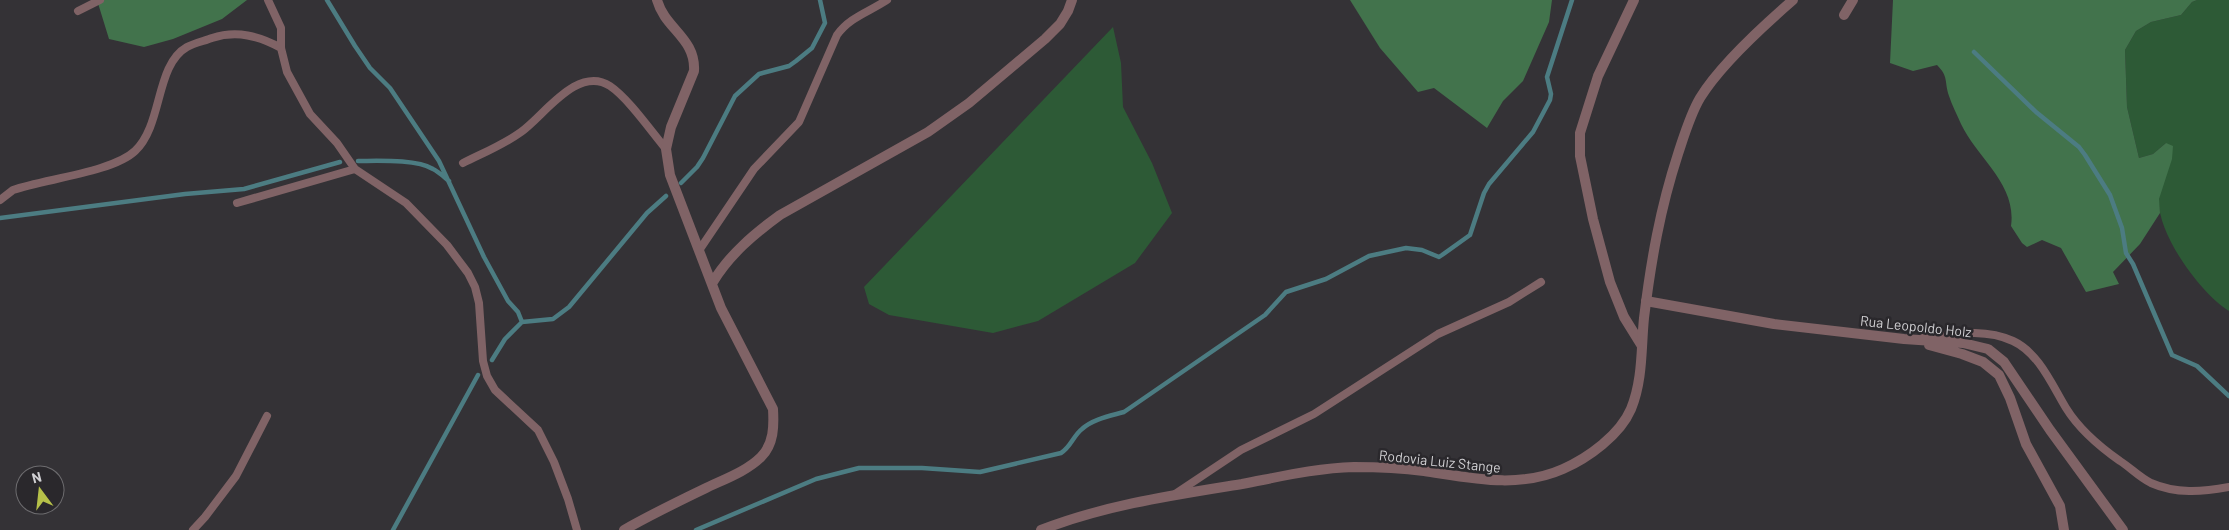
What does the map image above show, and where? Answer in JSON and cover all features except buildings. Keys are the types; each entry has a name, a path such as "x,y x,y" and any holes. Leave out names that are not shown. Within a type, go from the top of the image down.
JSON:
{"street":[{"path":"624,530 662,509 746,468 762,456 771,440 774,426 773,410 722,308 670,175 666,149 671,128 691,80 694,62 692,50 660,11 657,0"},
{"path":"713,282 721,268 758,231 780,216 928,132 969,103 1045,39 1060,24 1072,0"},
{"path":"1634,0 1598,76 1580,133 1580,156 1593,219 1610,282 1624,317 1642,346"},
{"name":"Rodovia Luiz Stange","path":"1041,530 1068,520 1171,496 1308,471 1351,467 1393,468 1502,482 1528,480 1563,469 1594,451 1616,431 1631,410 1640,375 1651,259 1660,212 1685,133 1699,99 1727,64 1765,24 1793,0"},
{"path":"1844,15 1853,0"},
{"name":"Rua Leopoldo Holz","path":"1646,301 1774,324 1904,339 1963,343 1988,350 2004,362 2050,430 2124,530"},
{"path":"1904,339 1962,354 1983,362 1999,375 2010,398 2026,444 2060,506 2064,530"}],"lane":[{"path":"78,11 100,0"},
{"path":"268,0 281,28 281,48 287,72 302,101 355,168 406,202 447,245 468,273 475,287 479,303 483,361 487,376 495,390 538,430 554,462 577,530"},
{"path":"700,249 754,169 799,122 837,35 850,21 887,0"},
{"path":"0,200 13,190 108,166 126,158 136,150 146,138 154,121 168,72 176,58 186,48 224,35 230,35 264,39 281,48"},
{"path":"463,163 505,143 523,131 570,88 584,82 608,85 621,96 666,149"},
{"path":"236,204 355,168"},
{"path":"1171,496 1241,450 1314,414 1438,334 1509,302 1540,282"},
{"path":"1904,339 1976,332 2000,336 2014,341 2025,348 2038,363 2048,376 2068,411 2089,436 2137,474 2151,482 2179,490 2196,492 2229,488"},
{"path":"193,530 236,476 267,416"}],"green space":[{"path":"97,0 247,0 222,19 173,39 144,47 109,39"},
{"path":"1350,0 1552,0 1549,22 1523,81 1503,101 1487,128 1434,88 1418,92 1380,48"},
{"path":"1893,0 2197,0 2192,2 2181,15 2151,22 2136,31 2125,50 2127,107 2139,158 2153,154 2166,143 2173,146 2172,159 2159,199 2160,213 2140,244 2113,272 2119,284 2086,292 2061,248 2042,240 2027,247 2022,243 2011,226 2011,211 2008,197 2002,184 1961,124 1950,99 1945,76 1941,69 1937,65 1913,71 1890,63"},
{"path":"2197,0 2229,0 2229,311 2206,291 2173,246 2160,214 2159,200 2165,176 2166,143 2153,154 2139,158 2127,107 2125,50 2136,31 2151,22 2181,15 2192,2"},
{"path":"1113,27 1121,63 1123,107 1152,163 1172,213 1135,263 1038,321 993,333 889,315 869,304 864,287"}],"waterway":[{"path":"327,0 370,68 390,88 439,161 484,257 508,301 518,312 522,322"},
{"path":"681,183 703,158 735,96 759,74 789,66 812,48 825,23 820,0"},
{"path":"696,530 816,479 859,468 922,468 980,472 1061,453 1086,426 1102,418 1124,412 1265,315 1286,292 1326,279 1369,256 1406,248 1422,250 1439,257 1470,235 1484,193 1489,184 1533,132 1550,100 1551,94 1547,77 1572,0"},
{"path":"1974,52 2036,112 2079,147 2085,155 2110,195 2122,228 2126,253 2133,264 2172,355 2197,366 2229,396"},
{"path":"358,161 397,161 417,164 433,169 449,181"},
{"path":"0,218 185,194 244,189 340,162"},
{"path":"492,360 505,339 522,322 553,319 569,307 647,213 666,196"},
{"path":"393,530 478,375"}]}
